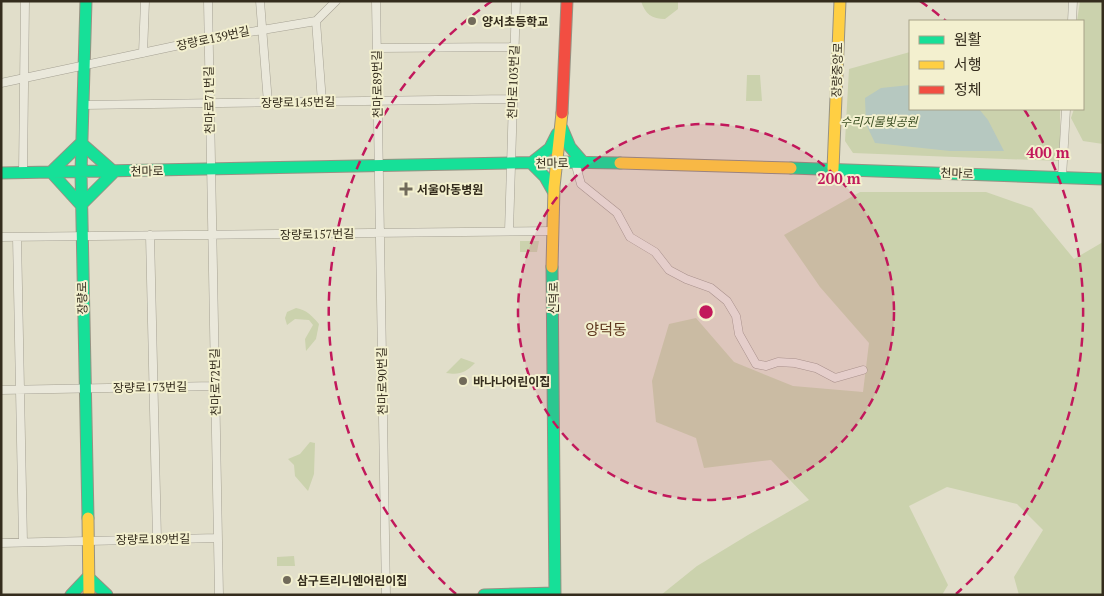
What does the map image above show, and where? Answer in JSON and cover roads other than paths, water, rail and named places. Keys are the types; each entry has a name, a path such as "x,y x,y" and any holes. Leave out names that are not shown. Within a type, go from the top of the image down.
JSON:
{"street":[{"path":"24,172 25,1"},
{"name":"장량로","path":"86,1 80,172 89,595"},
{"path":"143,53 145,1"},
{"name":"천마로71번길","path":"208,1 211,170"},
{"path":"260,1 268,103"},
{"path":"322,102 316,21 336,1"},
{"name":"천마로89번길","path":"376,1 379,166"},
{"name":"천마로103번길","path":"509,231 516,1"},
{"name":"신덕로","path":"555,594 553,231 556,162 561,126 567,1"},
{"name":"장량중앙로","path":"833,169 840,1"},
{"path":"1072,20 1073,1"},
{"name":"장량로139번길","path":"1,83 263,28 316,21"},
{"path":"377,48 514,48"},
{"name":"장량로145번길","path":"83,105 512,99"},
{"path":"1062,177 1066,110"},
{"path":"561,126 576,162 581,184 617,213 630,237 656,252 665,267 686,279 711,288 727,301 736,316 739,334 754,361 759,366 778,362 795,363 816,368 835,378 862,370"},
{"path":"554,192 545,177 531,163 550,148 561,126"},
{"path":"81,143 114,172 81,205 51,172 81,143"},
{"path":"554,192 564,169 576,162"},
{"name":"천마로","path":"1,173 576,162 689,164 1103,179"},
{"name":"천마로90번길","path":"379,166 386,595"},
{"name":"천마로72번길","path":"211,170 219,595"},
{"name":"장량로157번길","path":"1,237 553,231"},
{"path":"150,235 157,539"},
{"path":"17,237 23,542"},
{"name":"장량로173번길","path":"1,390 215,386"},
{"name":"장량로189번길","path":"1,542 218,538"},
{"path":"71,595 88,577 107,595"},
{"path":"484,595 555,594"}],"place":[{"name":"양서초등학교","path":"472,21"},
{"name":"서울아동병원","path":"406,189"},
{"name":"바나나어린이집","path":"463,381"},
{"name":"삼구트리니엔어린이집","path":"287,580"}],"district":[{"name":"양덕동","path":"606,329"}],"park label":[{"name":"수리지물빛공원","path":"879,121"}]}
